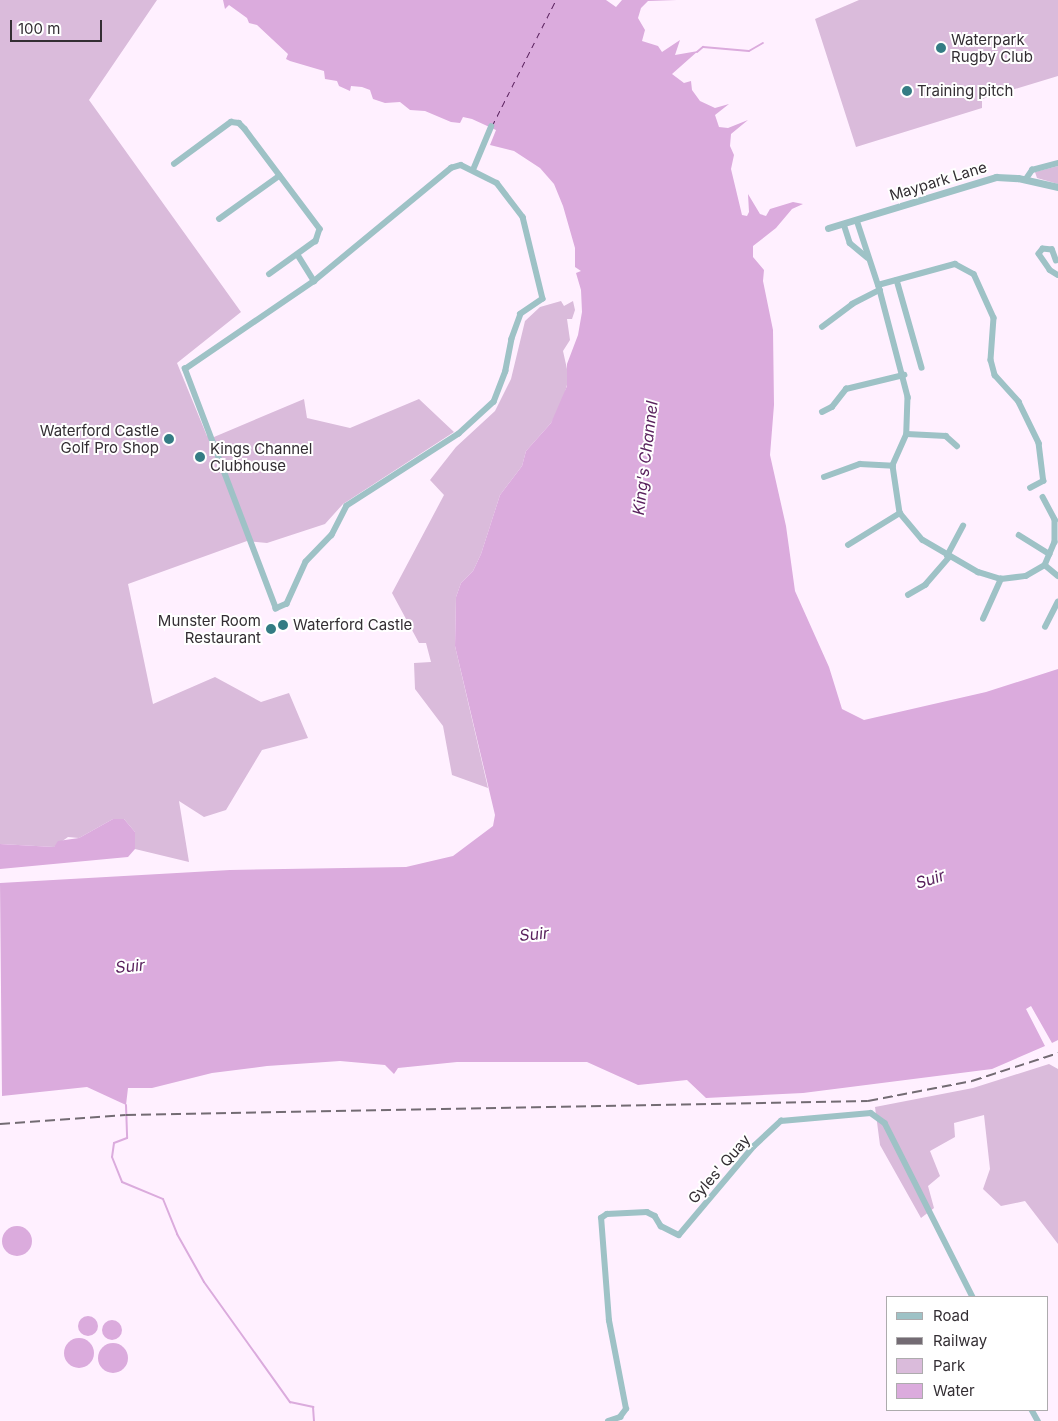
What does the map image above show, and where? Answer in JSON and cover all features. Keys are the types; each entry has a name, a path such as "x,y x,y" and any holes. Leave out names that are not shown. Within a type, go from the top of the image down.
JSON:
{"street":[{"path":"174,164 225,125 239,122 320,229 316,241 270,274"},
{"path":"473,170 491,127"},
{"path":"1026,179 1032,170 1058,163"},
{"path":"461,165 473,170 497,183 523,217 542,299 521,314 512,339 506,371 494,402 459,434 347,506 332,535 306,562 287,604 276,610 185,369 314,280 452,168 461,165"},
{"path":"219,219 279,176"},
{"name":"Maypark Lane","path":"828,228 983,180 1006,176 1058,187"},
{"path":"856,220 879,287 904,375 910,414 907,434 893,466 900,513 923,540 948,556 1001,580 1026,576 1045,565 1056,542 1055,520 1043,497"},
{"path":"844,224 850,243 868,258"},
{"path":"1056,261 1052,250 1043,249 1039,254 1046,265 1058,275"},
{"path":"298,255 314,280"},
{"path":"822,327 852,304 879,287 898,280 955,264 974,274 994,318 991,360 996,375 1018,402 1039,443 1044,481 1031,488"},
{"path":"898,280 922,368"},
{"path":"822,412 832,408 846,389 904,375"},
{"path":"907,434 946,436 956,446"},
{"path":"824,478 860,464 893,466"},
{"path":"848,545 900,513"},
{"path":"908,595 925,584 948,556 963,526"},
{"path":"1019,535 1049,554"},
{"path":"1045,565 1058,576"},
{"path":"983,619 1001,580"},
{"path":"1045,627 1058,602"},
{"name":"Gyles' Quay","path":"608,1421 620,1417 626,1409 609,1321 600,1218 607,1214 646,1212 655,1216 661,1226 679,1235 754,1146 780,1121 871,1113 885,1123 972,1296"}],"green space":[{"path":"0,0 157,0 89,100 241,312 177,363 207,436 214,437 304,399 307,418 350,428 419,399 454,432 343,504 325,524 267,543 247,541 128,584 153,704 215,677 261,702 289,693 308,738 262,750 226,810 204,817 179,801 189,862 135,849 135,832 124,819 113,819 79,838 68,837 54,847 0,844"},
{"name":"Waterpark Rugby Club","path":"859,0 1058,0 1058,76 982,99 982,108 856,147 815,19"},
{"path":"1058,166 1058,184 1037,178 1035,172"},
{"path":"561,301 564,306 573,301 575,310 572,319 567,319 570,340 563,351 569,378 561,406 551,423 526,451 522,466 500,495 481,554 473,571 461,583 456,597 455,646 488,788 452,775 443,726 415,689 414,663 431,662 426,643 419,643 392,593 444,495 430,480 456,447 495,411 511,379 525,321 540,307"},
{"path":"1049,1064 1058,1069 1058,1244 1025,1201 1001,1206 983,1189 990,1169 984,1115 954,1123 955,1137 930,1151 940,1176 928,1186 934,1208 921,1218 880,1145 875,1107 973,1088"}],"water":[{"path":"223,0 606,0 616,7 622,0 677,0 648,1 641,8 638,18 645,30 642,41 658,46 662,52 680,40 675,55 698,51 672,74 684,83 691,81 692,90 700,101 715,108 729,104 715,115 719,127 728,128 748,120 731,134 730,146 734,155 731,169 742,215 747,216 749,212 748,194 760,214 766,216 770,209 793,202 803,204 792,209 776,228 753,246 753,257 764,270 763,281 773,330 774,405 770,455 786,526 795,591 829,667 842,709 864,720 986,692 1058,669 1058,1040 1052,1043 1031,1006 1026,1009 1045,1046 992,1069 803,1093 706,1098 687,1080 638,1085 587,1062 457,1062 398,1068 394,1074 385,1065 340,1061 267,1066 212,1073 152,1088 128,1088 126,1105 87,1087 2,1096 0,883 230,870 406,867 453,856 493,826 495,815 455,646 456,597 461,583 473,571 481,554 500,495 522,466 526,451 551,423 567,386 567,364 578,335 582,312 581,290 576,273 581,271 575,267 575,248 563,206 554,184 540,168 514,151 490,145 496,130 472,119 463,117 460,123 451,122 425,111 410,110 400,102 385,103 373,99 370,90 362,87 351,86 350,91 339,86 337,81 325,79 324,71 286,59 288,54 257,25 249,23 247,18 229,5 225,9"},
{"path":"113,819 124,819 135,832 135,849 128,857 0,869 0,844 54,847 58,841 79,838"},
{"path":"17,1226 28,1230 32,1241 28,1252 17,1256 6,1252 2,1241 6,1230"},
{"path":"88,1316 95,1319 98,1326 95,1333 88,1336 81,1333 78,1326 81,1319"},
{"path":"112,1320 119,1323 122,1330 119,1337 112,1340 105,1337 102,1330 105,1323"},
{"path":"79,1338 90,1342 94,1353 90,1364 79,1368 68,1364 64,1353 68,1342"},
{"path":"113,1343 124,1347 128,1358 124,1369 113,1373 102,1369 98,1358 102,1347"}],"waterway":[{"path":"697,52 703,47 749,51 763,43"},
{"path":"126,1105 127,1138 114,1143 112,1157 122,1182 163,1199 177,1234 204,1282 290,1402 313,1407 314,1421"}],"ferry route":[{"path":"492,126 556,0"}],"railway":[{"path":"0,1124 126,1115 868,1101 972,1081 1058,1053"}],"place":[{"name":"Waterpark Rugby Club","path":"941,48"},
{"name":"Training pitch","path":"907,91"},
{"name":"Waterford Castle Golf Pro Shop","path":"169,439"},
{"name":"Kings Channel Clubhouse","path":"200,457"},
{"name":"Waterford Castle","path":"283,625"},
{"name":"Munster Room Restaurant","path":"271,629"}],"water label":[{"name":"King's Channel","path":"645,458"},
{"name":"Suir","path":"930,879"},
{"name":"Suir","path":"534,934"},
{"name":"Suir","path":"130,966"}]}
